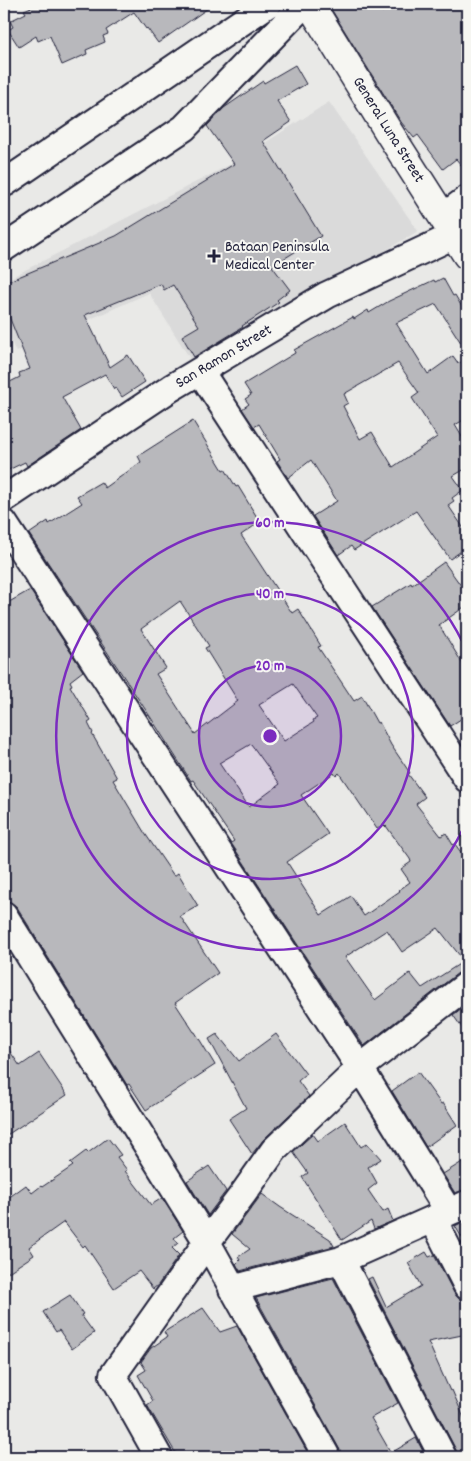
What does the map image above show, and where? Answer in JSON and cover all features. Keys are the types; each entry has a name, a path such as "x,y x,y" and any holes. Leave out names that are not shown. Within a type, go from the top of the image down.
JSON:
{"main road":[{"name":"General Luna Street","path":"310,4 455,235"}],"street":[{"path":"5,183 268,4"},
{"path":"4,248 184,128 304,4"},
{"name":"San Ramon Street","path":"4,499 171,388 327,295 455,235 467,200"},
{"path":"200,371 467,779"},
{"path":"4,523 360,1068 450,1212 467,1286"},
{"path":"4,915 207,1242 327,1457"},
{"path":"159,1457 113,1375 274,1150 360,1068 467,985"},
{"path":"232,1288 340,1260 450,1212"},
{"path":"340,1260 443,1457"}],"shaded area":[{"name":"Bataan Peninsula Medical Center","path":"329,102 418,231 194,365 149,293 16,352 4,326 4,281 233,163"}],"building":[{"path":"39,4 214,4 158,43 134,12 106,30 108,34 103,36 105,42 86,50 87,54 62,65 50,36 38,41 36,36 19,47 8,30 13,27 10,21 26,13 24,10"},
{"path":"328,4 377,4 382,12 395,4 467,4 467,172 456,159 443,169 418,135 414,138 401,122"},
{"name":"Bataan Peninsula Medical Center","path":"295,65 306,84 277,101 291,122 263,141 321,236 272,266 290,290 277,300 279,302 194,357 182,336 199,326 173,285 164,290 161,284 85,315 110,367 128,355 145,382 122,397 116,388 114,389 105,374 62,397 81,430 27,466 25,462 4,472 4,385 20,377 19,373 30,369 4,304 4,283 116,236 234,164 207,126 224,108 263,81 264,83"},
{"path":"443,278 466,314 463,316 467,323 467,347 465,349 436,304 396,323 428,374 453,356 458,363 461,362 467,372 467,418 455,425 467,445 467,468 453,476 463,490 452,498 454,501 448,505 467,533 467,547 450,559 416,511 354,550 351,546 338,555 313,516 337,501 311,460 288,478 277,461 280,459 259,424 254,427 242,409 249,404 245,399 251,395 244,384 295,353 294,350 353,317 354,319 368,310 369,313 389,301 434,280 435,282","holes":["398,363 419,393 412,398 437,437 393,467 372,432 360,439 343,406 348,403 344,394"]},
{"path":"193,421 223,470 225,469 236,487 238,486 260,522 241,535 292,613 298,609 321,646 318,647 354,701 362,696 377,723 379,722 391,745 410,773 408,774 425,797 416,804 441,836 446,833 453,845 455,844 467,861 467,970 458,973 364,1046 231,843 234,841 193,780 191,781 29,534 48,521 49,524 82,503 77,496 101,482 105,488 141,462 138,456","holes":["180,601 209,646 205,648 238,701 195,734 156,674 166,668 141,629","293,684 317,718 313,720 314,722 284,741 259,705","251,744 280,784 249,807 219,763","334,773 336,776 339,773 377,829 383,825 386,826 410,859 411,862 401,869 410,882 364,916 351,896 321,915 287,862 328,834 301,795","438,928 464,961 422,988 410,973 375,1000 345,957 387,930 402,952"]},
{"path":"444,562 467,594 467,605 439,625 467,671 467,715 450,726 372,607 411,583 412,585"},
{"path":"30,590 83,671 70,681 72,685 70,686 91,721 88,723 92,734 117,778 113,780 144,832 174,876 178,873 198,906 180,916 218,973 175,1003 215,1065 146,1110 129,1084 127,1085 17,907 11,902 4,900 4,605"},
{"path":"467,1004 467,1035 453,1015"},
{"path":"217,1034 239,1061 276,1034 306,1074 298,1081 309,1096 264,1139 252,1154 229,1119 246,1108 209,1039"},
{"path":"4,1043 20,1066 39,1053 67,1095 4,1137"},
{"path":"418,1072 441,1104 443,1103 457,1125 426,1147 392,1091"},
{"path":"345,1122 361,1147 367,1143 381,1159 368,1167 377,1183 368,1190 383,1212 388,1209 393,1221 374,1229 371,1221 342,1240 302,1177 308,1173 293,1152 313,1134 318,1141"},
{"path":"108,1138 121,1155 117,1157 127,1170 125,1171 151,1205 162,1198 183,1231 174,1238 178,1243 172,1248 179,1255 158,1285 153,1289 139,1271 114,1288 85,1245 83,1247 64,1222 29,1247 34,1255 4,1275 4,1201 26,1185 32,1193 42,1187 73,1166 70,1163 86,1151 88,1153"},
{"path":"467,1159 467,1189 455,1193 443,1174"},
{"path":"209,1166 226,1191 208,1215 187,1181"},
{"path":"262,1194 330,1239 334,1246 240,1271 236,1264 240,1260 238,1257 250,1249 232,1234"},
{"path":"467,1220 467,1253 462,1242 464,1241 455,1226"},
{"path":"426,1252 429,1257 434,1255 459,1299 467,1301 467,1334 428,1342 467,1425 467,1457 458,1457 368,1279 372,1277 386,1307 421,1286 408,1263"},
{"path":"333,1278 398,1403 371,1418 391,1453 416,1438 426,1457 342,1457 340,1450 256,1298"},
{"path":"70,1295 94,1333 72,1349 59,1330 56,1332 43,1312"},
{"path":"203,1308 220,1332 237,1326 310,1457 178,1457 147,1405 153,1401 138,1375 146,1370 141,1362 151,1348 167,1337 164,1332"}],"place":[{"name":"Bataan Peninsula Medical Center","path":"214,256"}]}
